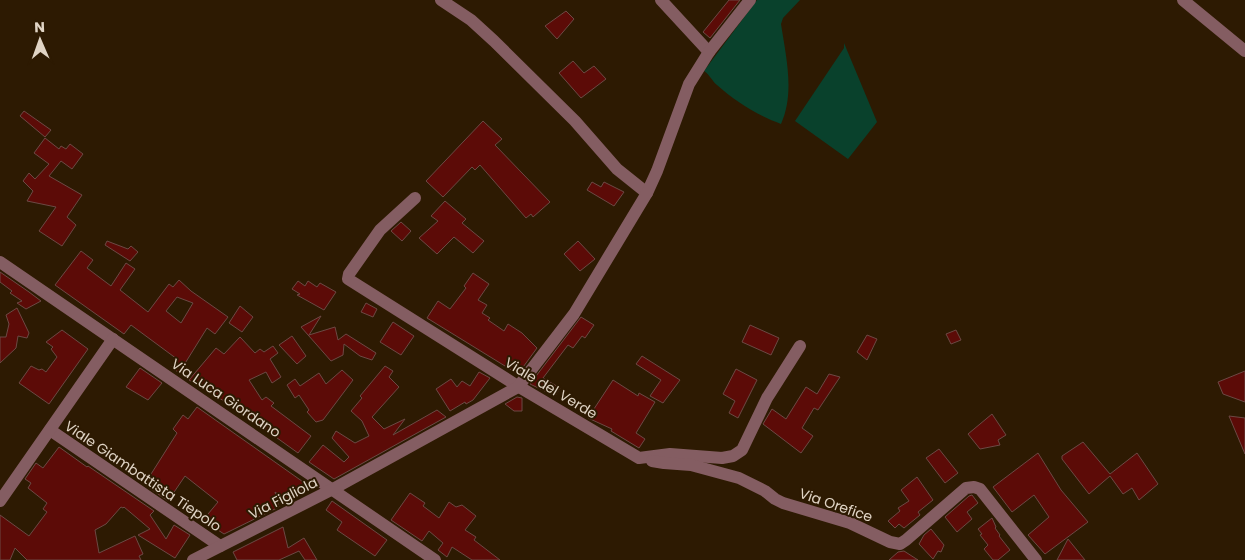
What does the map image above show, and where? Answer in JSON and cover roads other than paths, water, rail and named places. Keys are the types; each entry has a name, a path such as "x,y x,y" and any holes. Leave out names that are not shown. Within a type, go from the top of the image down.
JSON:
{"street":[{"path":"441,0 471,20 500,47 575,121 617,169 647,193"},
{"path":"661,0 709,52"},
{"path":"518,387 574,314 647,193 689,84 709,52 750,0"},
{"path":"1183,0 1245,51"},
{"name":"Viale del Verde","path":"415,198 380,230 348,274 348,280 518,387 639,458"},
{"name":"Via Luca Giordano","path":"0,262 435,560"},
{"path":"0,501 113,339"},
{"path":"639,458 670,454 722,458 733,456 742,450 767,398 800,346"},
{"name":"Via Figliola","path":"193,560 333,489 518,387"},
{"name":"Viale Giambattista Tiepolo","path":"50,430 220,546"},
{"name":"Via Orefice","path":"639,458 664,463 691,465 739,478 765,491 783,503 850,523 890,542 900,544 966,488 974,487 980,489 1036,560"}]}
